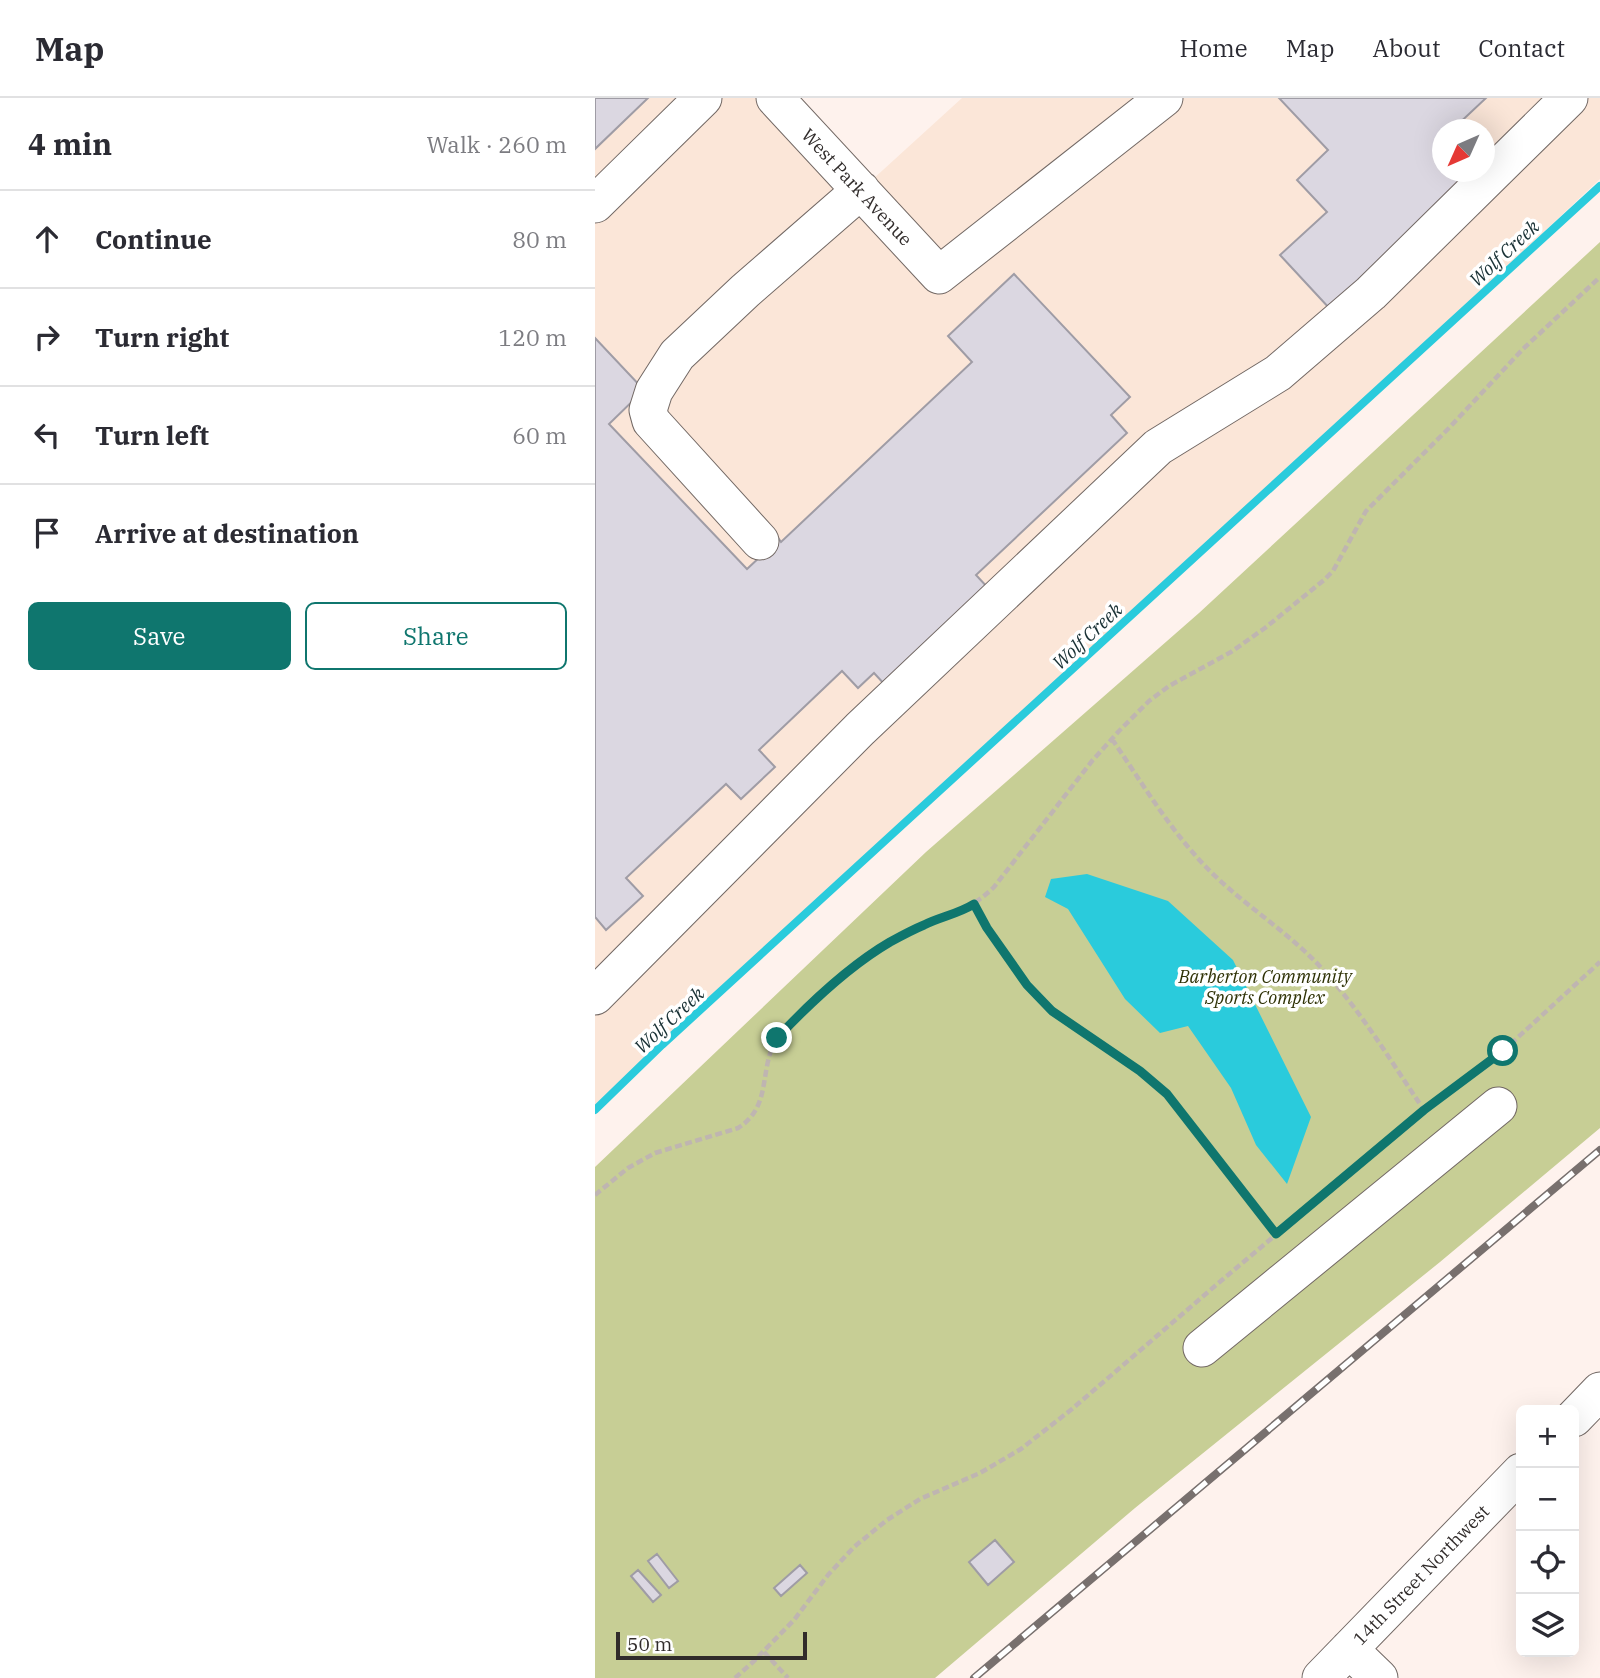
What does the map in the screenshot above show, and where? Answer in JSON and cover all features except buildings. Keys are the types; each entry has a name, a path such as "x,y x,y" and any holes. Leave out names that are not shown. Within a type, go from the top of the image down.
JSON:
{"street":[{"path":"595,204 703,98"},
{"name":"West Park Avenue","path":"775,98 939,275 1164,98"},
{"path":"595,996 860,729 1158,447 1279,373 1371,293 1569,98"},
{"path":"760,541 651,421 648,410 654,391 677,355 745,291 861,190"},
{"path":"1202,1348 1498,1106"},
{"path":"1579,1413 1600,1391"},
{"name":"14th Street Northwest","path":"1321,1678 1516,1477"},
{"path":"1349,1649 1378,1678"}],"path":[{"path":"595,1195 628,1168 655,1153 738,1128 748,1122 760,1102 777,1038 802,1012 887,944 925,924 963,911 994,887 1112,739 1159,693 1231,652 1324,580 1333,571 1366,510 1448,429 1523,349 1600,277"},
{"path":"1112,739 1174,829 1207,868 1294,940 1331,977 1424,1110"},
{"path":"974,904 987,928 1027,985 1052,1011 1140,1071 1167,1094 1276,1234"},
{"path":"734,1678 795,1620 828,1574 854,1547 887,1520 920,1499 979,1473 1021,1449 1072,1409 1424,1110 1503,1051 1600,962"},
{"path":"764,1652 788,1678"}],"shaded area":[{"path":"595,98 775,98 861,190 962,98 1600,98 1600,179 1292,469 662,1045 595,1110"}],"green space":[{"name":"Barberton Community Sports Complex","path":"1600,242 1600,1128 1440,1262 1135,1508 935,1678 595,1678 595,1167 926,852 1199,613"}],"water":[{"path":"1087,874 1168,901 1233,960 1311,1117 1287,1184 1256,1145 1231,1088 1188,1026 1160,1033 1125,999 1068,909 1045,897 1051,879"}],"waterway":[{"name":"Wolf Creek","path":"595,1110 662,1045 1600,186"}],"railway":[{"path":"974,1678 1600,1150"}],"route":[{"path":"777,1038 838,981 887,944 925,924 963,911 974,904 987,928 1027,985 1052,1011 1140,1071 1167,1094 1276,1234 1424,1110 1503,1051"}]}
